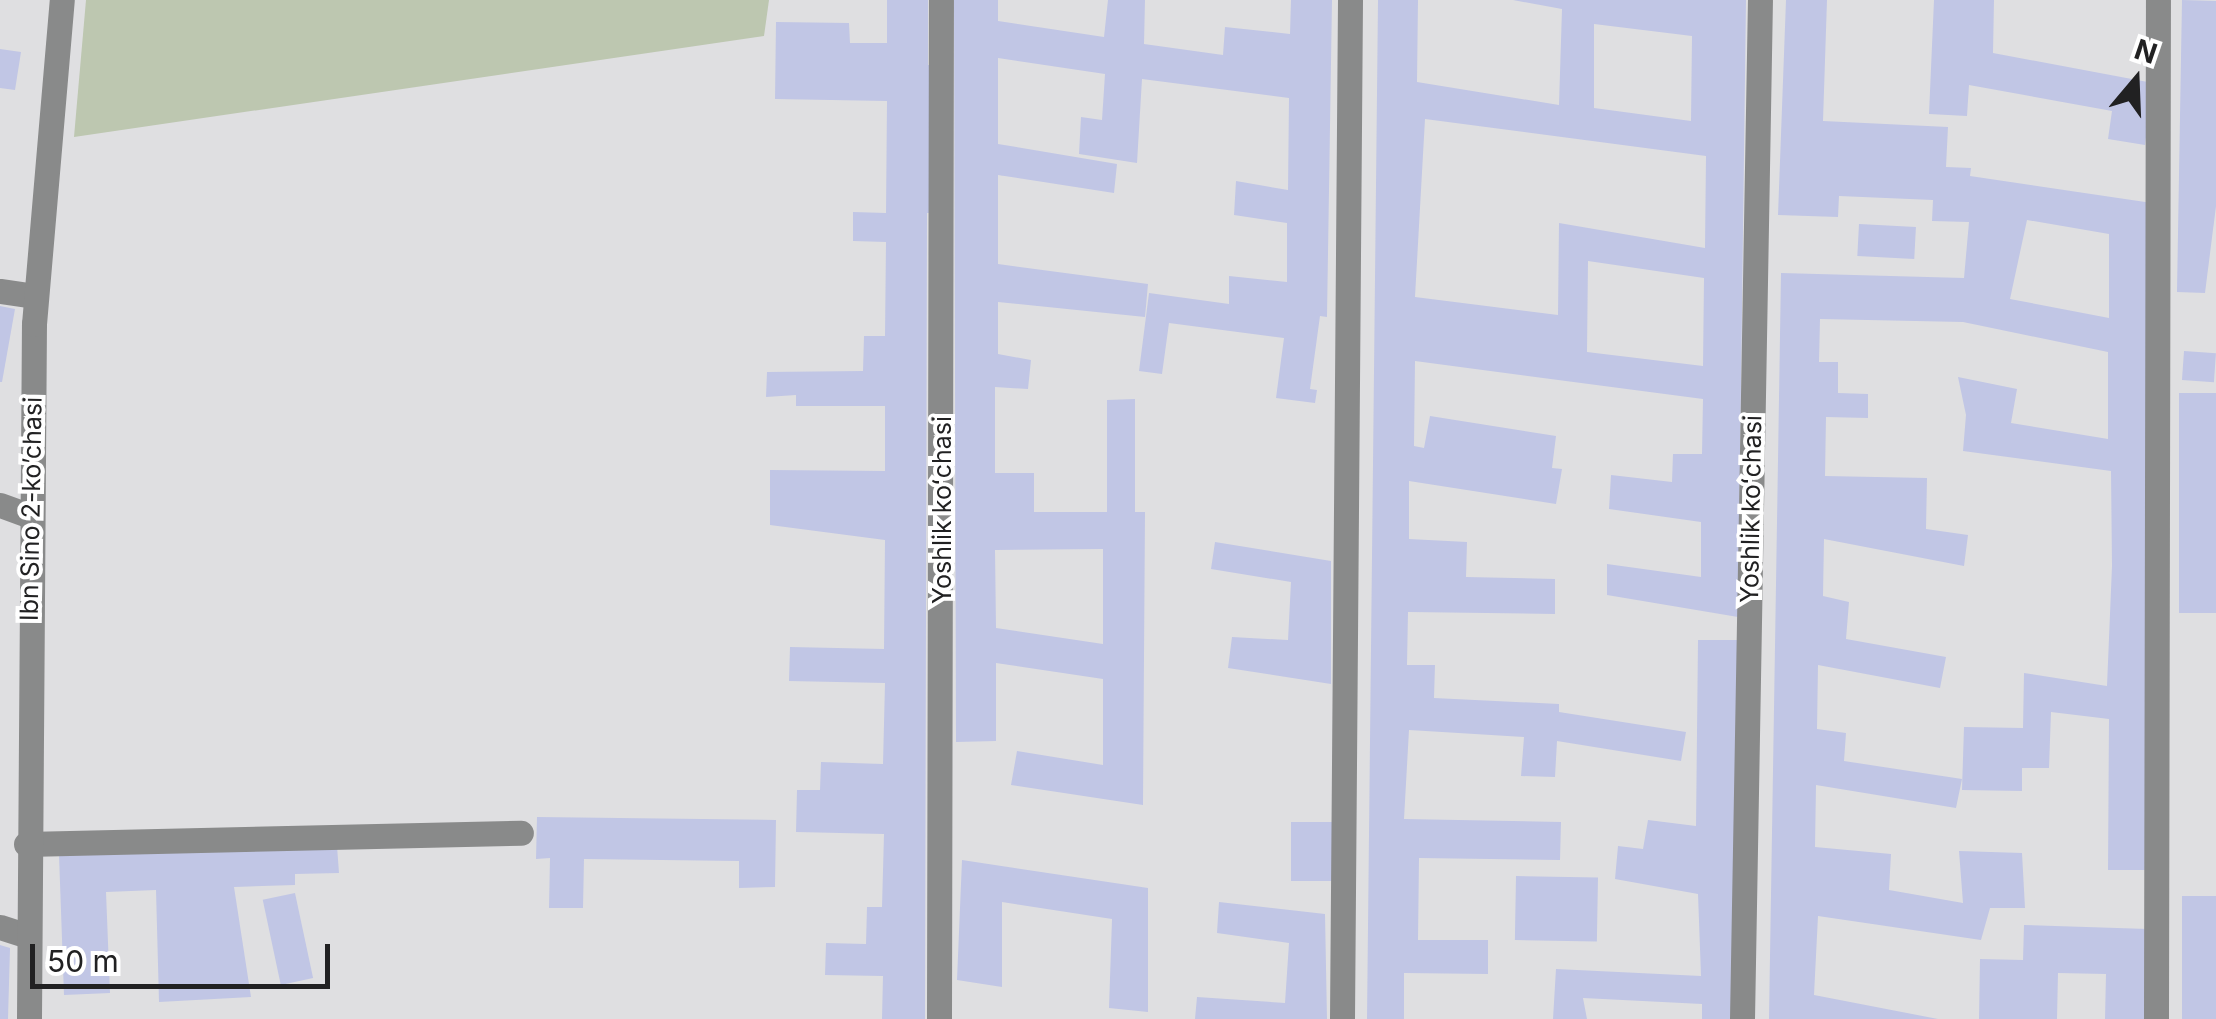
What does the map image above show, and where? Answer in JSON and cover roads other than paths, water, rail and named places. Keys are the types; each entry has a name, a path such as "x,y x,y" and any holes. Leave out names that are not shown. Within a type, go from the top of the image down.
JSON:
{"street":[{"name":"Ibn Sino 2-koʼchasi","path":"28,1019 26,844 36,296 62,0"},
{"name":"Yoshlik koʻchasi","path":"939,1019 941,0"},
{"path":"1342,1019 1350,0"},
{"name":"Yoshlik koʻchasi","path":"1742,1019 1760,0"},
{"path":"2156,1019 2158,0"},
{"path":"0,291 36,296"},
{"path":"0,505 31,516"},
{"path":"26,844 521,833"},
{"path":"0,926 28,936"}]}
